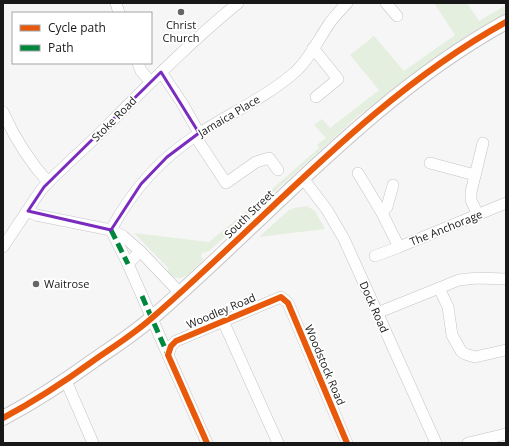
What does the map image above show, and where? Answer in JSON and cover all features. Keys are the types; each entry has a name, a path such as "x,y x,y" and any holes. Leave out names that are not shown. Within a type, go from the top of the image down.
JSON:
{"main road":[{"name":"South Street","path":"3,418 28,405 66,381 119,344 152,318 180,293 302,177 351,134 421,76 486,33 506,22"}],"street":[{"name":"Jamaica Place","path":"111,230 119,214 141,184 167,157 197,135 252,103 289,77 301,66 333,18 347,3"},
{"path":"386,3 397,16"},
{"name":"Stoke Road","path":"3,247 48,182 232,5"},
{"path":"313,48 338,79 316,97"},
{"path":"138,64 141,71 151,82"},
{"path":"161,72 182,103 197,135 226,183 256,162 269,158 278,170"},
{"path":"3,112 7,131 48,182"},
{"path":"478,215 471,197 483,143"},
{"path":"430,163 475,175"},
{"name":"The Anchorage","path":"358,173 382,213 399,247 506,203"},
{"name":"Dock Road","path":"302,177 337,226 436,443"},
{"path":"382,213 387,208 393,185"},
{"path":"28,211 36,215 111,230 123,236 140,251 180,293"},
{"path":"111,230 152,318 170,350 207,443"},
{"path":"375,256 399,247"},
{"path":"128,264 140,251"},
{"path":"377,313 463,279 506,279"},
{"path":"439,288 448,307 452,335 461,351 475,357 506,350"},
{"name":"Woodley Road","path":"170,350 176,342 281,297"},
{"name":"Woodstock Road","path":"281,297 288,303 347,443"},
{"path":"223,321 278,443"},
{"path":"66,381 93,443"},
{"path":"468,443 506,434"}],"highlighted area":[{"path":"161,72 199,133 167,157 141,184 111,230 28,211 44,187"}],"green space":[{"path":"434,3 467,3 479,21 506,5 506,13 425,66 359,115 209,251 202,253 201,257 204,259 186,276 177,278 166,272 169,269 134,233 209,242 319,148 317,145 326,138 314,125 322,119 330,128 379,90 350,55 374,36 404,71 455,35"},
{"path":"307,206 315,211 325,229 259,237 289,210"}],"marked path":[{"path":"111,230 128,264"},
{"path":"142,296 168,355"}],"cycle path":[{"path":"3,418 60,384 138,329 196,279 322,160 365,122 410,86 457,52 506,22"},
{"path":"207,443 168,355 171,346 176,341 281,297 288,303 347,443"}],"place":[{"name":"Christ Church","path":"181,12"},
{"name":"Waitrose","path":"36,284"}]}
